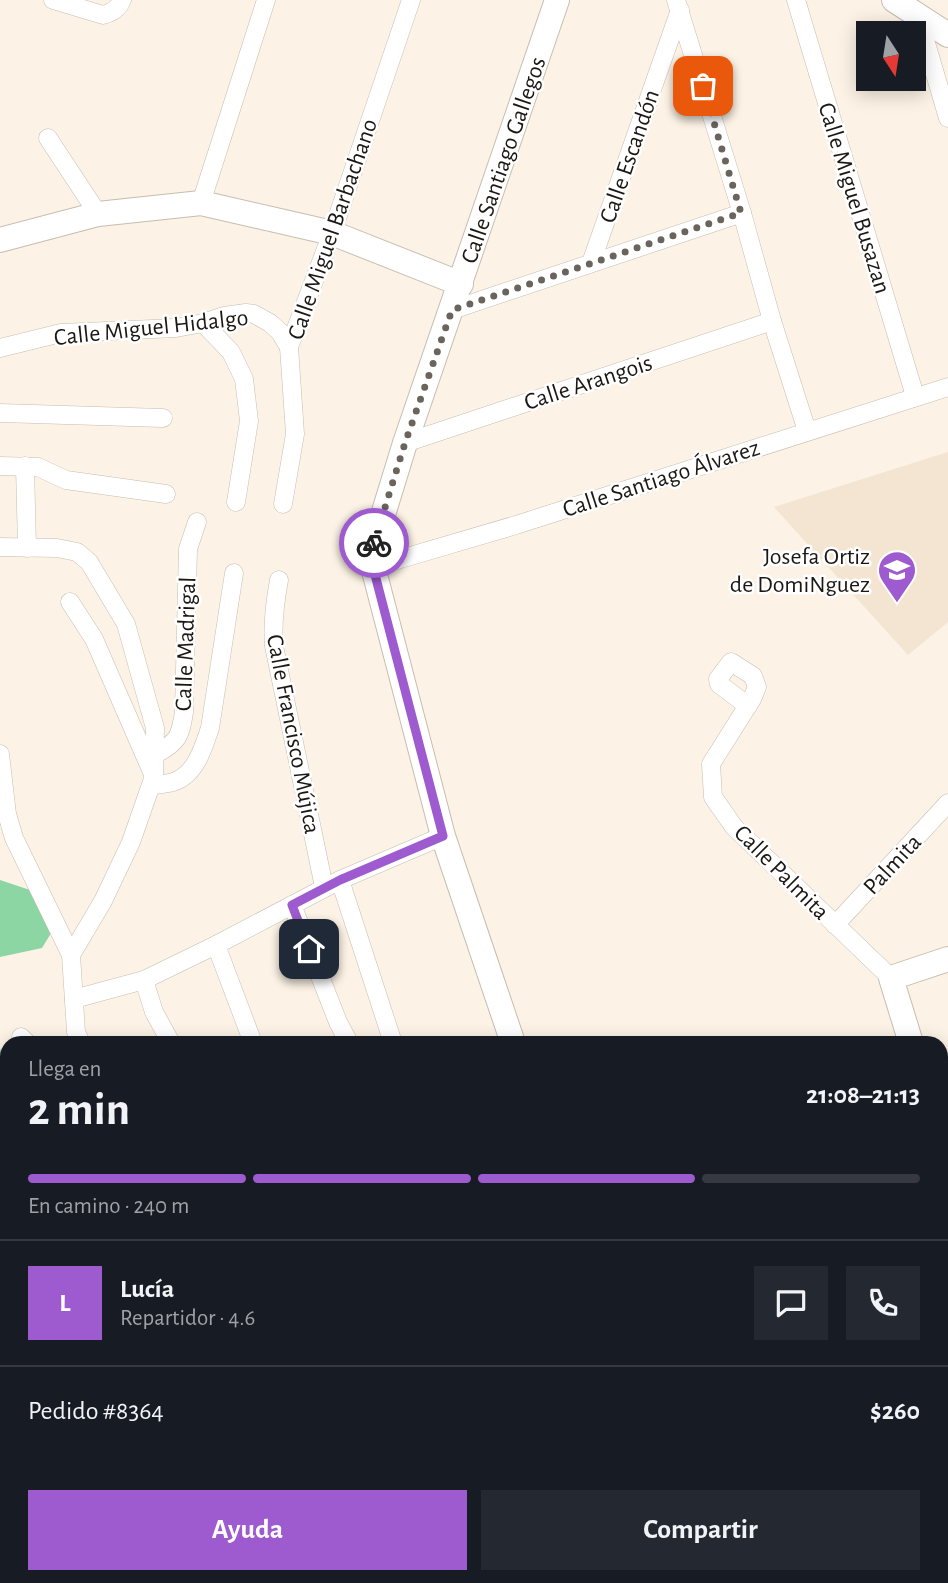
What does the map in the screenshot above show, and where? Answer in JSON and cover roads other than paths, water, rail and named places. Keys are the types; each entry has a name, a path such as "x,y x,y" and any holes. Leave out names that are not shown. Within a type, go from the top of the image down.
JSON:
{"street":[{"path":"53,0 103,15 119,7 121,0"},
{"path":"201,203 266,0"},
{"name":"Calle Miguel Barbachano","path":"283,504 295,434 289,347 332,233 411,0"},
{"name":"Calle Santiago Gallegos","path":"511,1036 443,836 373,567 374,544 405,443 557,0"},
{"name":"Calle Miguel Busazan","path":"796,0 915,396"},
{"path":"894,0 948,35"},
{"path":"678,5 807,431"},
{"name":"Calle Escandón","path":"591,263 678,5"},
{"path":"918,16 948,118"},
{"path":"48,138 98,214"},
{"path":"0,240 98,214 201,203 332,233 461,284"},
{"path":"452,310 741,213"},
{"name":"Calle Miguel Hidalgo","path":"0,348 61,333 176,328 246,313 262,318 280,332 289,347"},
{"name":"Calle Arangois","path":"405,443 772,321"},
{"path":"203,323 231,352 244,379 249,421 236,502"},
{"name":"Calle Santiago Álvarez","path":"373,567 516,525 948,387"},
{"path":"0,413 163,418"},
{"path":"0,466 38,467 66,480 166,494"},
{"path":"25,466 27,548"},
{"name":"Calle Madrigal","path":"156,754 177,740 181,729 184,712 188,549 197,522"},
{"path":"0,547 57,548 77,552 89,562 127,624 155,728 153,781 125,854 103,901 71,956"},
{"path":"153,781 176,781 195,765 203,747 210,728 234,573"},
{"name":"Calle Francisco Mújica","path":"279,580 272,629 274,646 332,883 390,1036"},
{"path":"70,602 94,639 153,781"},
{"name":"Calle Palmita","path":"750,703 710,764 713,797 734,827 891,978"},
{"path":"0,754 7,814 14,838 71,956 78,1036"},
{"name":"Palmita","path":"835,925 948,803"},
{"path":"74,999 144,980 332,883 443,836"},
{"path":"292,905 345,1036"},
{"path":"216,945 250,1036"},
{"path":"909,1036 891,978 948,960"},
{"path":"144,980 154,1012 167,1036"}],"place":[{"name":"Josefa Ortiz de DomiNguez","path":"897,604"}]}
